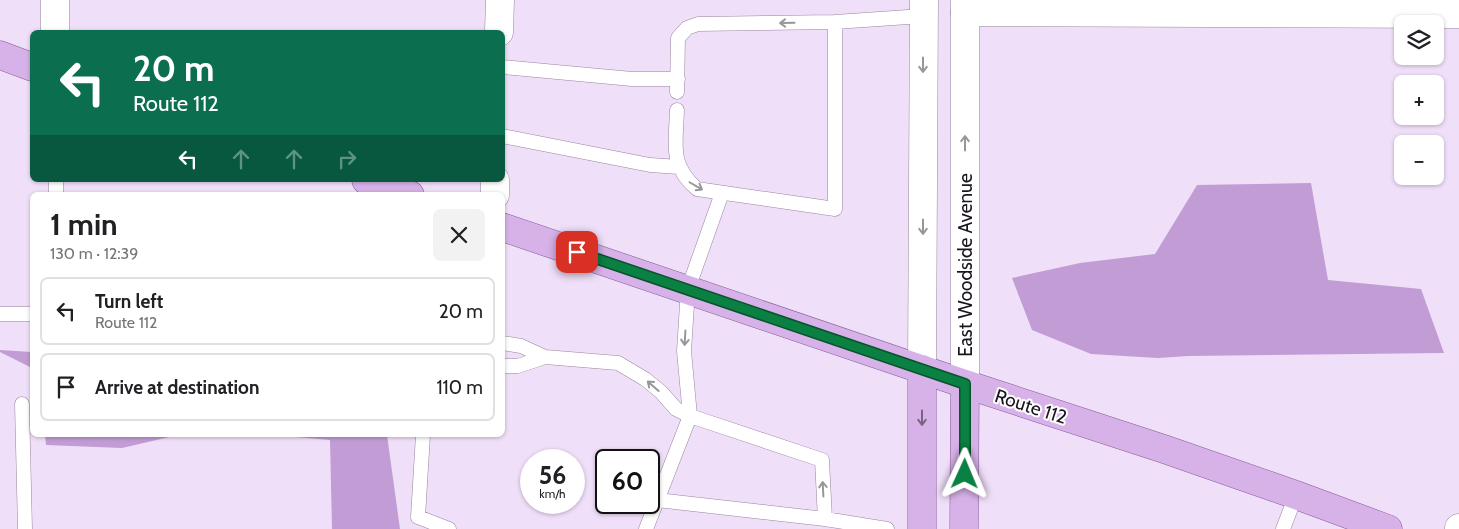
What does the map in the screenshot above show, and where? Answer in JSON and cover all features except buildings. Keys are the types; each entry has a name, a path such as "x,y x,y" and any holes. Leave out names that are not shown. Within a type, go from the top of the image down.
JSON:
{"main road":[{"path":"55,0 55,30"},
{"path":"499,30 500,0"},
{"path":"965,7 984,12 1459,14"},
{"name":"East Woodside Avenue","path":"964,529 965,7"},
{"path":"922,529 923,8"},
{"path":"0,55 30,65"},
{"path":"372,182 401,192"},
{"name":"Route 112","path":"505,228 965,384 1164,449 1388,529"}],"lane":[{"path":"505,67 632,79 677,86 678,38 687,28 698,24 835,22 923,8"},
{"path":"677,110 675,155 679,167 687,180 697,189 835,209 835,22"},
{"path":"505,137 650,165 679,167"},
{"path":"660,492 690,416 684,351 688,290 722,193"},
{"path":"0,314 30,314"},
{"path":"505,343 521,346 545,357 618,363 645,379 661,392 676,409 690,416 822,460 825,519"},
{"path":"506,366 518,366 545,357"},
{"path":"22,404 25,529"},
{"path":"424,437 418,517 450,529"},
{"path":"1283,529 1296,495"},
{"path":"660,500 825,519 887,529"},
{"path":"646,529 652,514"}],"shaded area":[{"path":"1311,183 1328,280 1421,289 1444,353 1158,358 1091,354 1032,330 1012,278 1080,263 1155,254 1197,185"},
{"path":"0,350 30,352 30,367 0,352"},
{"path":"45,437 169,437 122,448 46,445"},
{"path":"295,437 387,437 400,529 332,529 330,440"}],"route":[{"path":"577,252 965,384 965,474"}]}
